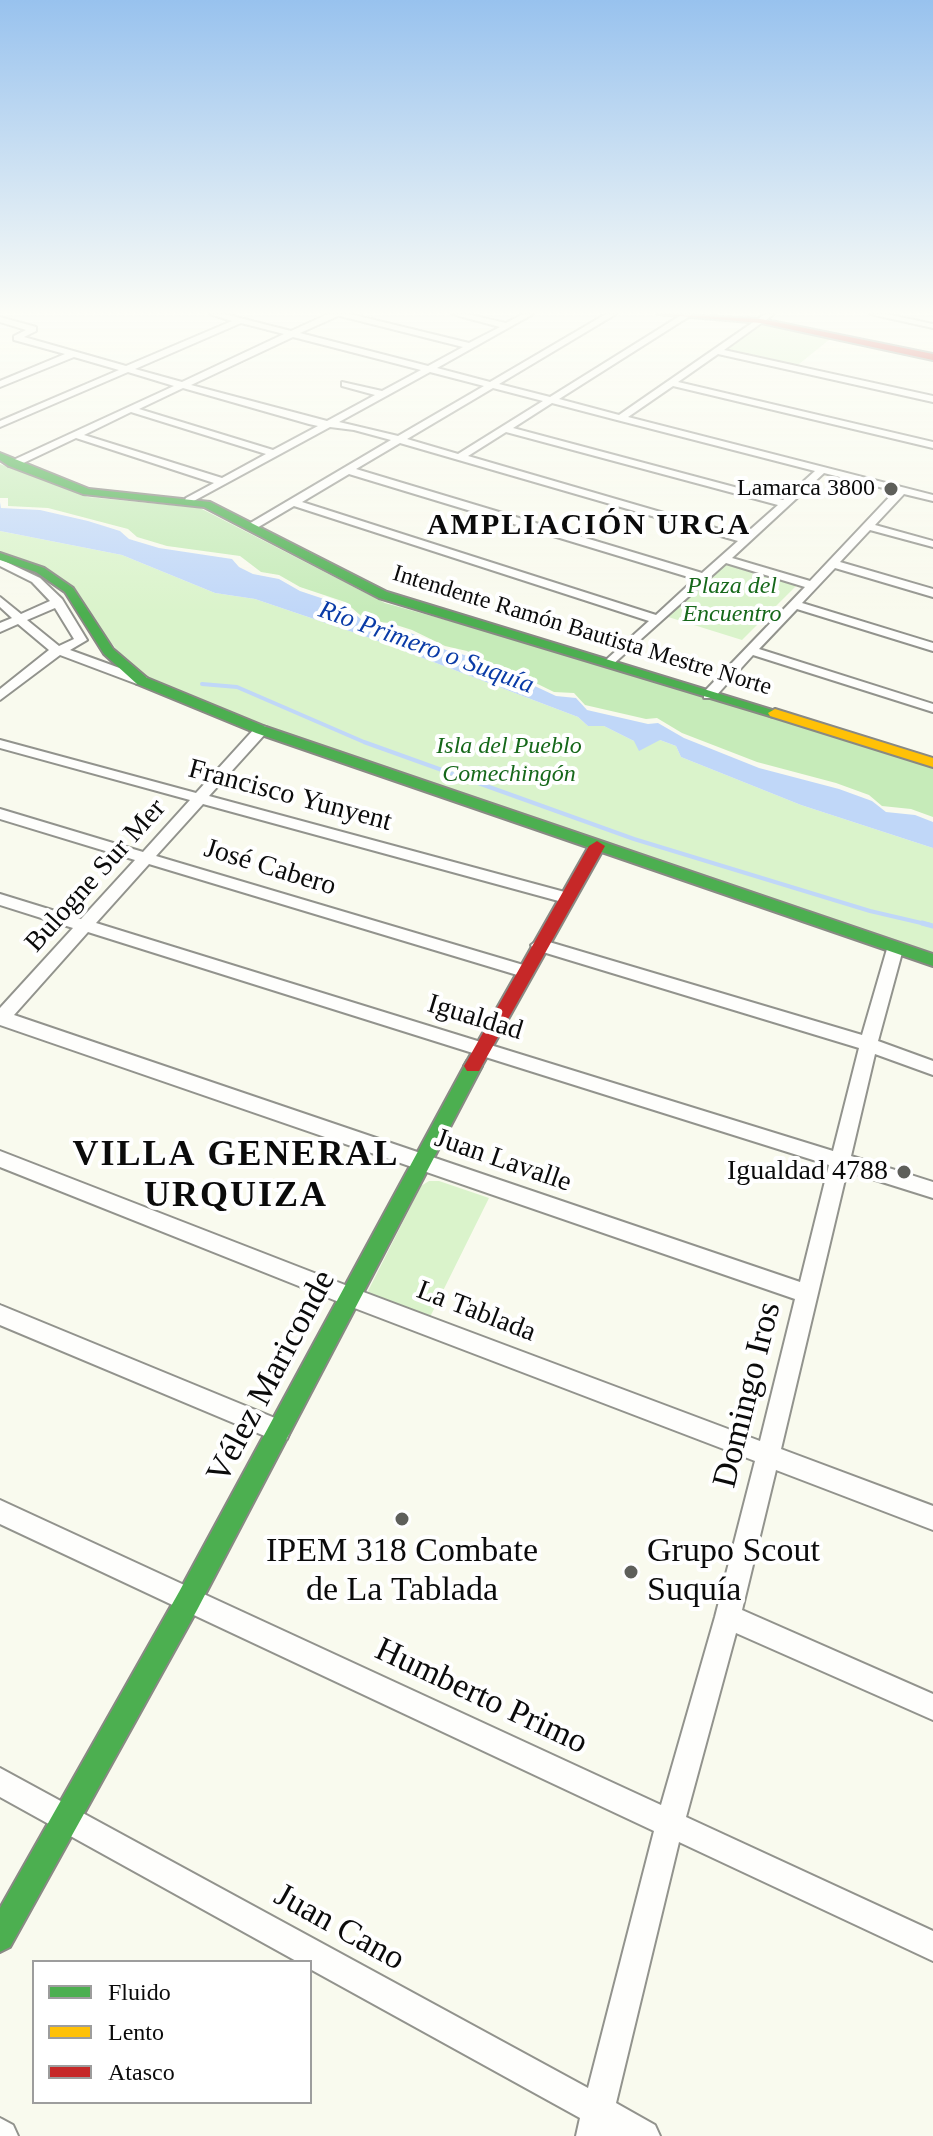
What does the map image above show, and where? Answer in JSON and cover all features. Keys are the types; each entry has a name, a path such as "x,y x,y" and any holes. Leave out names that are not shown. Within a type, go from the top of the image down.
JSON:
{"main road":[{"name":"Intendente Ramón Bautista Mestre Norte","path":"6,460 94,494 190,500 206,504 383,595 611,662 933,763"},
{"path":"0,559 40,570 69,590 108,651 142,681 261,730 933,960"},
{"name":"Vélez Mariconde","path":"0,1937 188,1601 524,971 597,846"}],"street":[{"path":"0,424 24,414"},
{"path":"6,460 75,435 120,414"},
{"path":"145,414 272,453"},
{"path":"282,414 312,422 355,427 743,539"},
{"path":"190,500 347,414"},
{"path":"251,527 442,414"},
{"path":"460,457 529,414"},
{"path":"603,414 933,498"},
{"path":"620,418 627,414"},
{"path":"802,414 933,445"},
{"path":"505,429 783,503"},
{"path":"75,435 220,481"},
{"path":"347,470 701,577"},
{"path":"611,662 822,470"},
{"path":"709,695 902,490"},
{"path":"292,502 656,619"},
{"path":"868,526 933,544"},
{"path":"722,558 812,585"},
{"path":"0,559 36,580 58,602 81,640 58,650 0,696"},
{"path":"833,564 933,593"},
{"path":"0,601 48,646 142,681"},
{"path":"0,628 58,602"},
{"path":"793,604 933,647"},
{"path":"750,650 933,708"},
{"name":"Bulogne Sur Mer","path":"1,1018 261,730"},
{"name":"Francisco Yunyent","path":"0,744 566,898"},
{"name":"José Cabero","path":"0,814 524,971"},
{"name":"Igualdad","path":"0,899 933,1190"},
{"path":"539,945 848,1037 933,1068"},
{"name":"Domingo Iros","path":"595,2124 670,1823 728,1617 868,1046 895,949"},
{"name":"Juan Lavalle","path":"1,1018 807,1294"},
{"name":"La Tablada","path":"0,1159 351,1297 933,1518"},
{"path":"0,1315 279,1431"},
{"name":"Humberto Primo","path":"0,1512 933,1946"},
{"path":"728,1617 933,1707"},
{"name":"Juan Cano","path":"0,1782 311,1960"},
{"name":"Juan Cano","path":"312,1961 595,2124 644,2136"}],"green space":[{"path":"0,464 88,497 200,508 385,603 582,658 933,767 933,817 911,809 882,806 869,795 836,783 757,762 682,733 657,718 646,719 585,705 574,693 554,692 505,668 487,664 467,651 445,646 390,623 367,621 345,602 300,587 279,575 261,572 240,556 167,546 137,537 128,529 48,508 8,506 8,498 0,498"},
{"name":"Isla del Pueblo Comechingón","path":"0,531 122,555 215,593 255,599 373,639 578,717 588,726 604,726 634,741 660,740 676,746 681,757 801,805 933,848 933,960 261,730 142,681 69,590 0,556"},
{"name":"Plaza del Encuentro","path":"725,562 798,584 742,640 665,616"},
{"path":"429,1181 439,1181 489,1198 429,1319 373,1297 368,1291 421,1186"}],"water":[{"name":"Río Primero o Suquía","path":"0,502 1,508 40,510 88,521 159,548 232,559 239,567 253,574 279,579 300,591 345,606 368,625 391,627 413,634 556,696 576,698 587,710 648,724 658,723 684,738 759,768 839,789 872,801 886,812 915,815 933,822 933,848 801,805 681,757 676,746 660,740 639,751 634,741 604,726 588,726 578,717 373,639 255,599 215,593 122,555 0,531"}],"waterway":[{"path":"202,684 237,687 364,742 634,839 870,911 925,924"},
{"path":"925,924 930,925"},
{"path":"925,924 933,926"}],"traffic: fast":[{"path":"0,456 13,464 87,492 206,504 383,595 775,713"},
{"path":"0,556 40,570 69,590 108,651 142,681 261,730 933,960"},
{"path":"0,1937 188,1601 473,1066"}],"traffic: slow":[{"path":"775,713 933,763"}],"traffic: jam":[{"path":"473,1066 597,846"}],"place":[{"name":"Lamarca 3800","path":"891,489"},
{"name":"Igualdad 4788","path":"904,1172"},
{"name":"IPEM 318 Combate de La Tablada","path":"402,1519"},
{"name":"Grupo Scout Suquía","path":"631,1572"}],"district":[{"name":"AMPLIACIÓN URCA","path":"589,526"},
{"name":"VILLA GENERAL URQUIZA","path":"236,1176"}]}
